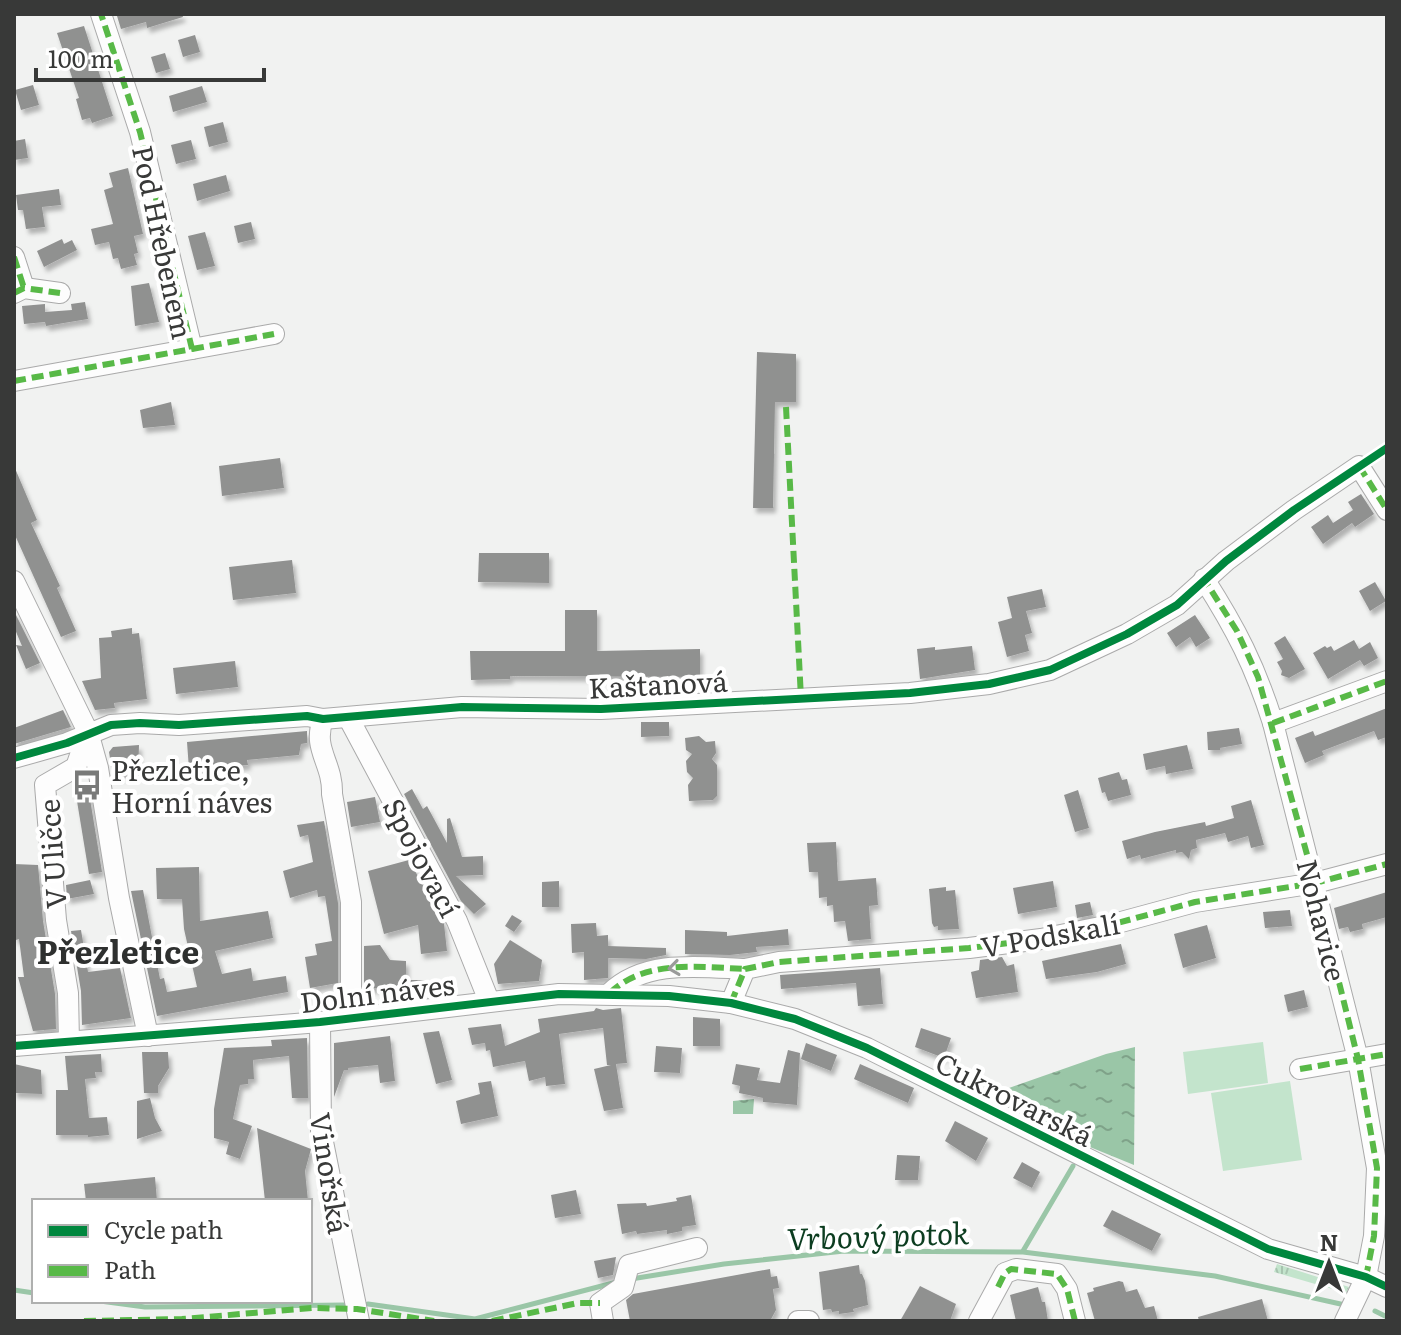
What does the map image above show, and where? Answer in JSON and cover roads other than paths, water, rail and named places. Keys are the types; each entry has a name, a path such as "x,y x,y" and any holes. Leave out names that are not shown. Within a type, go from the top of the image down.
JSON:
{"street":[{"name":"Pod Hřebenem","path":"14,381 192,349 140,132 101,14"},
{"path":"14,257 19,290 60,293"},
{"path":"192,349 274,334"},
{"name":"Kaštanová","path":"14,758 67,743 111,725 179,725 307,716 323,719 462,707 601,709 948,690 989,684 1050,670 1084,657 1140,627 1177,605 1204,579 1294,510 1359,466 1387,510"},
{"name":"Nohavice","path":"1204,579 1237,631 1258,677 1273,723 1358,1059 1377,1168 1381,1236 1345,1321"},
{"path":"14,581 88,732 98,768 119,898 148,1036"},
{"path":"1273,723 1387,681"},
{"name":"Spojovací","path":"348,717 457,921 489,1001"},
{"path":"323,719 318,733 319,748 325,755 332,783 351,902 351,1018"},
{"name":"V Uličce","path":"69,1042 68,993 56,920 45,785 76,767 88,732"},
{"name":"V Podskalí","path":"610,993 622,981 671,967 745,969 779,962 969,948 1041,939 1110,925 1195,902 1315,883 1387,864"},
{"path":"731,1003 745,969"},
{"name":"Dolní náves","path":"15,1043 69,1042 320,1022 559,994 610,993"},
{"name":"Cukrovarská","path":"610,993 731,1003 795,1019 867,1048 1268,1249 1366,1277 1387,1287"},
{"name":"Vinořská","path":"320,1022 321,1132 359,1321"},
{"path":"1300,1069 1387,1054"},
{"path":"603,1321 600,1303 627,1278 629,1265 697,1248"},
{"path":"979,1321 1005,1273 1011,1269 1057,1274 1067,1289 1075,1321"},
{"path":"798,1321 809,1321"}],"water":[{"path":"1135,1047 1134,1165 1085,1145 1002,1104 1009,1088"},
{"path":"754,1099 753,1114 733,1114 733,1101"}],"waterway":[{"path":"1023,1251 1073,1166"},
{"name":"Vrbový potok","path":"631,1279 724,1264 844,1251 1023,1252 1215,1276 1345,1305"},
{"name":"Vrbový potok","path":"368,1304 475,1319 617,1282"},
{"name":"Vrbový potok","path":"14,1290 32,1293"},
{"name":"Vrbový potok","path":"115,1303 145,1307 344,1305"},
{"name":"Vrbový potok","path":"1375,1311 1387,1317"}],"place":[{"name":"Přezletice, Horní náves","path":"87,785"}],"district":[{"name":"Přezletice","path":"118,950"}]}
